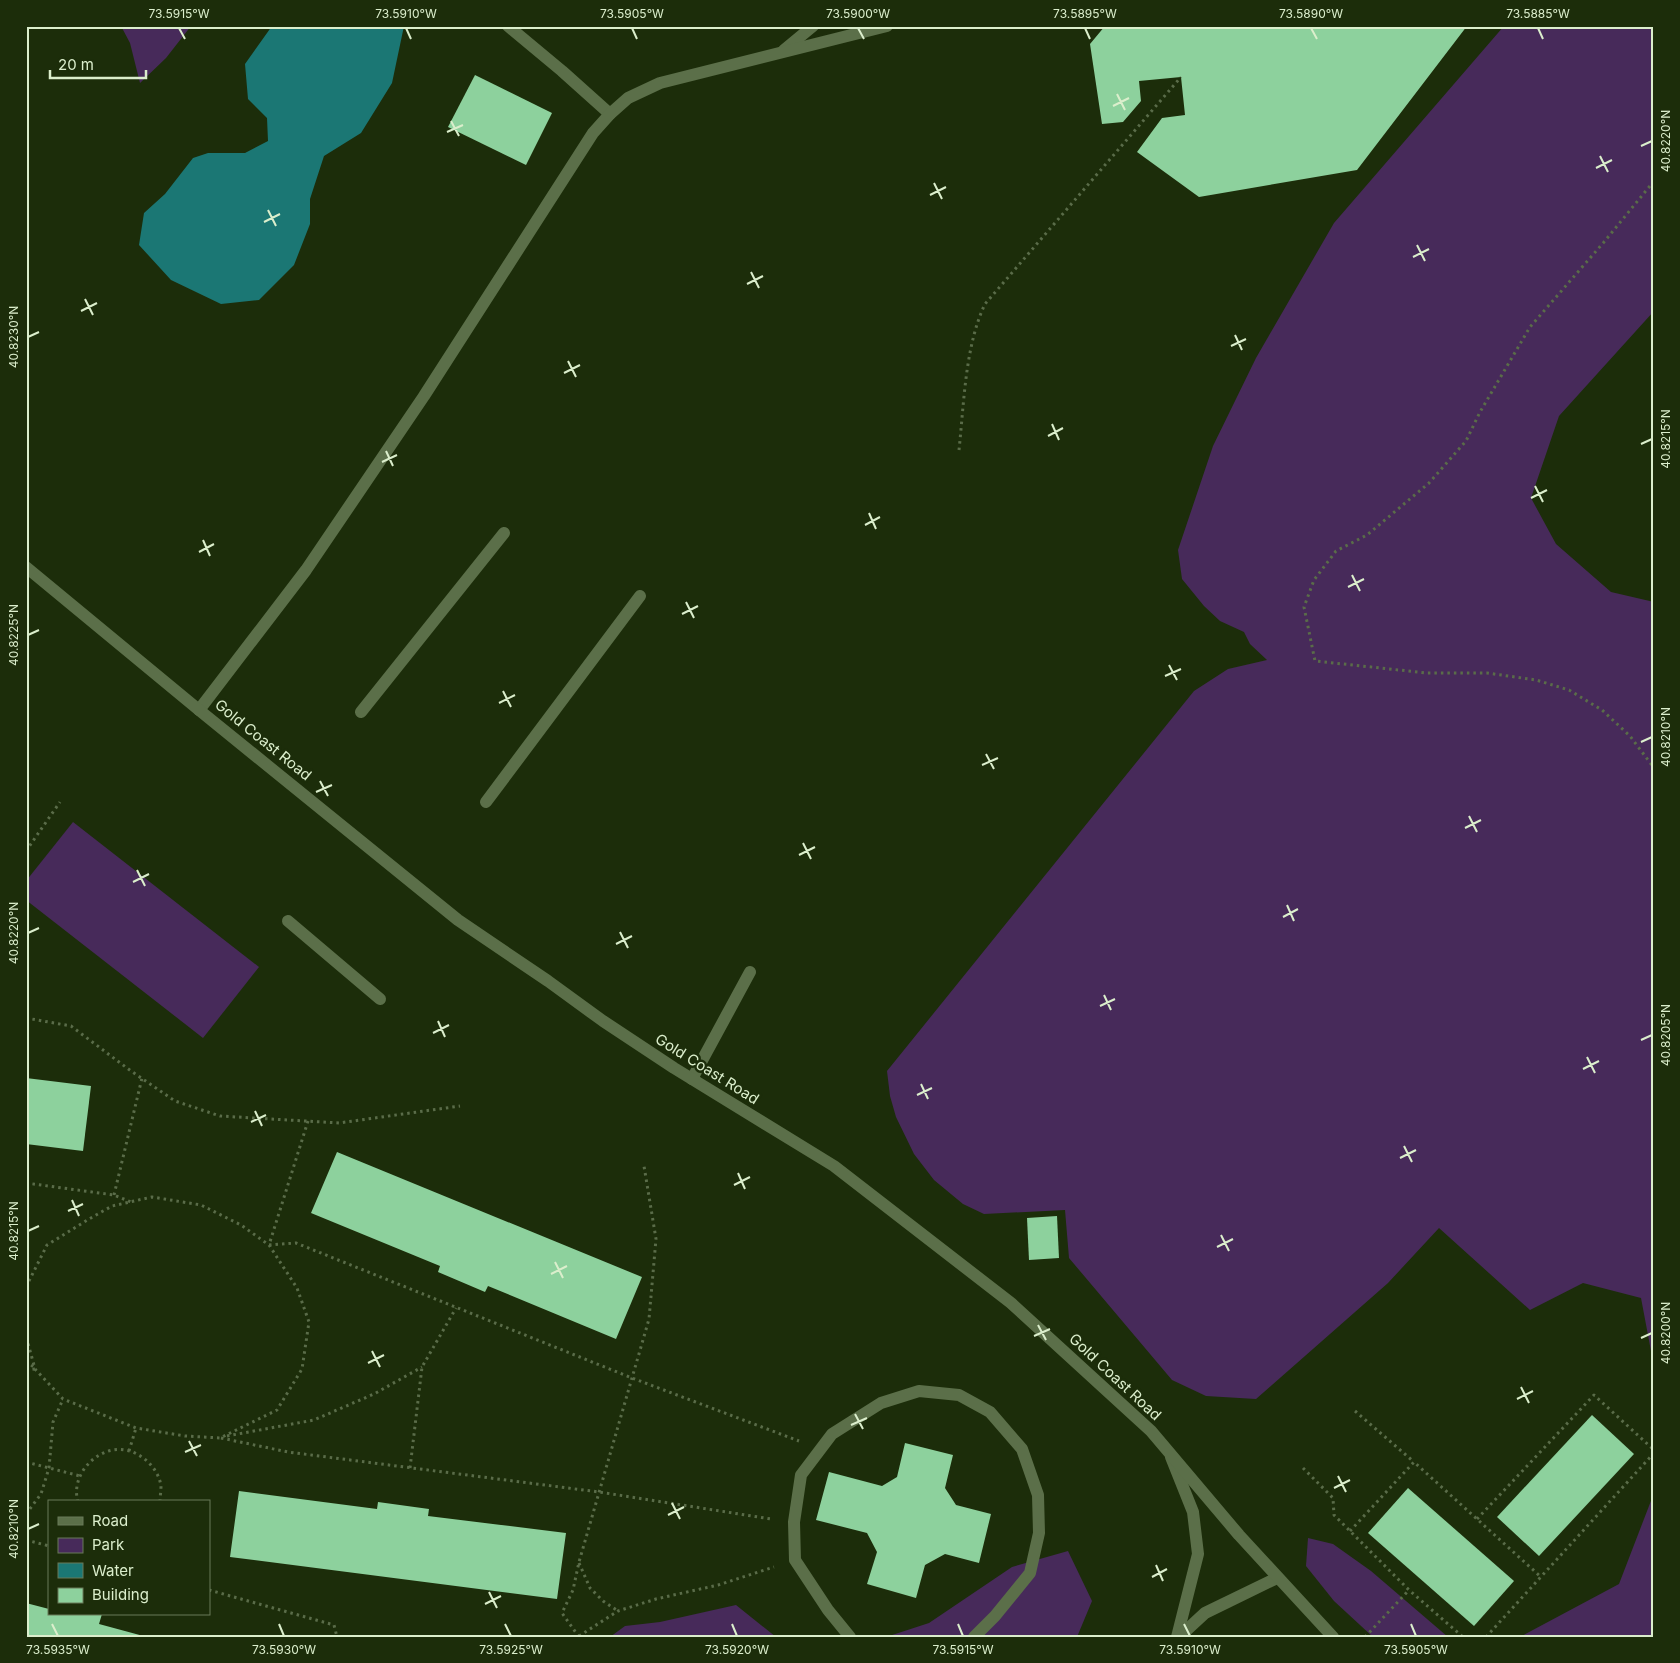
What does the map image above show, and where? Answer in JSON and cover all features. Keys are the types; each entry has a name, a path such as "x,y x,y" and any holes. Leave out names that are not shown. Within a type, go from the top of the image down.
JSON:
{"street":[{"path":"508,26 610,114"},
{"path":"779,53 813,26"},
{"path":"199,710 306,570 424,396 593,134 610,114 628,98 660,83 887,26"},
{"path":"361,712 504,533"},
{"name":"Gold Coast Road","path":"26,567 458,920 603,1021 692,1079 834,1166 1011,1303 1151,1431 1239,1535 1333,1637"},
{"path":"486,802 640,596"},
{"path":"288,921 380,999"},
{"path":"692,1079 750,972"},
{"path":"850,1637 828,1610 795,1560 794,1522 801,1475 832,1434 881,1403 919,1391 959,1395 990,1412 1022,1449 1038,1494 1039,1533 1030,1573 995,1616 974,1637"},
{"path":"1170,1454 1193,1512 1198,1554 1178,1637"},
{"path":"1178,1637 1205,1613 1278,1578"}],"path":[{"path":"959,450 972,340 977,321 985,304 1181,76"},
{"path":"1654,181 1530,327 1480,412 1466,442 1429,483 1367,535 1336,551 1314,580 1304,607 1315,660 1427,673 1487,673 1536,680 1569,690 1602,710 1630,736 1654,768"},
{"path":"26,851 60,802"},
{"path":"26,1018 71,1026 175,1101 220,1116 340,1123 460,1106"},
{"path":"114,1195 142,1078"},
{"path":"269,1245 308,1121"},
{"path":"644,1166 656,1239 649,1319 579,1562 573,1590 562,1613 579,1637 618,1611 656,1599 718,1584 795,1560"},
{"path":"26,1183 114,1195 131,1202"},
{"path":"26,1287 47,1245 112,1206 152,1196 201,1205 241,1224 269,1245 297,1288 308,1322 302,1369 277,1410 220,1438"},
{"path":"269,1245 296,1243 632,1378 820,1449"},
{"path":"410,1468 422,1367 456,1308"},
{"path":"26,1336 35,1368"},
{"path":"26,1362 35,1368 63,1399 136,1428 185,1436 220,1438 288,1452 599,1492 794,1522"},
{"path":"220,1438 314,1420 374,1394 422,1367"},
{"path":"26,1370 35,1368"},
{"path":"1476,1519 1594,1394 1654,1451 1486,1637"},
{"path":"26,1514 41,1494 49,1468 54,1422 63,1399"},
{"path":"1355,1411 1540,1577"},
{"path":"129,1451 136,1428"},
{"path":"78,1500 78,1481 85,1466 98,1456 113,1450 129,1451 144,1458 155,1470 161,1486 160,1500"},
{"path":"26,1462 80,1476"},
{"path":"1350,1531 1414,1462"},
{"path":"1303,1468 1332,1498 1334,1515 1409,1590 1463,1637"},
{"path":"26,1540 48,1546"},
{"path":"579,1562 590,1588 603,1601 618,1611"},
{"path":"210,1590 334,1625 337,1637"},
{"path":"1364,1637 1409,1590"}],"green space":[{"path":"121,26 191,26 166,58 140,83 130,43"},
{"path":"1504,26 1654,26 1654,311 1559,416 1531,498 1556,544 1611,592 1654,602 1654,1367 1641,1298 1583,1283 1530,1310 1439,1228 1388,1283 1256,1399 1206,1396 1172,1380 1069,1258 1065,1210 984,1214 963,1204 934,1180 914,1154 896,1117 890,1096 887,1071 1194,691 1228,669 1267,660 1250,644 1244,632 1220,621 1204,606 1182,579 1178,550 1213,446 1256,358 1334,223"},
{"path":"73,822 259,967 203,1038 26,900 26,881"},
{"path":"1654,1493 1654,1637 1520,1637 1619,1584"},
{"path":"1308,1538 1333,1544 1371,1571 1448,1637 1373,1637 1334,1601 1306,1566"},
{"path":"1068,1551 1092,1601 1077,1637 886,1637 929,1623 1012,1567"},
{"path":"736,1605 776,1637 610,1637 625,1626 660,1622"}],"water":[{"path":"272,26 404,26 392,83 361,133 324,156 310,199 310,224 294,265 259,300 221,304 171,280 139,245 144,213 165,194 193,158 208,153 245,153 268,141 267,118 248,99 245,64"}],"building":[{"path":"1105,26 1467,26 1357,170 1199,197 1137,152 1162,118 1185,115 1181,77 1139,81 1141,101 1123,122 1102,124 1090,44"},
{"path":"475,75 552,113 526,165 448,127"},
{"path":"26,1078 91,1086 83,1151 26,1144"},
{"path":"337,1152 642,1277 616,1339 488,1286 485,1292 438,1272 440,1266 311,1213"},
{"path":"1057,1216 1059,1258 1029,1260 1027,1218"},
{"path":"1592,1415 1634,1454 1539,1556 1497,1517"},
{"path":"905,1443 953,1455 945,1488 956,1505 991,1514 979,1563 945,1554 925,1565 916,1598 867,1584 877,1552 867,1533 816,1520 829,1472 882,1486 897,1477"},
{"path":"1408,1488 1514,1581 1474,1626 1368,1533"},
{"path":"239,1491 377,1509 378,1502 429,1509 428,1516 566,1533 557,1599 230,1557"},
{"path":"26,1603 48,1609 48,1616 101,1616 99,1624 147,1637 26,1637"}]}
